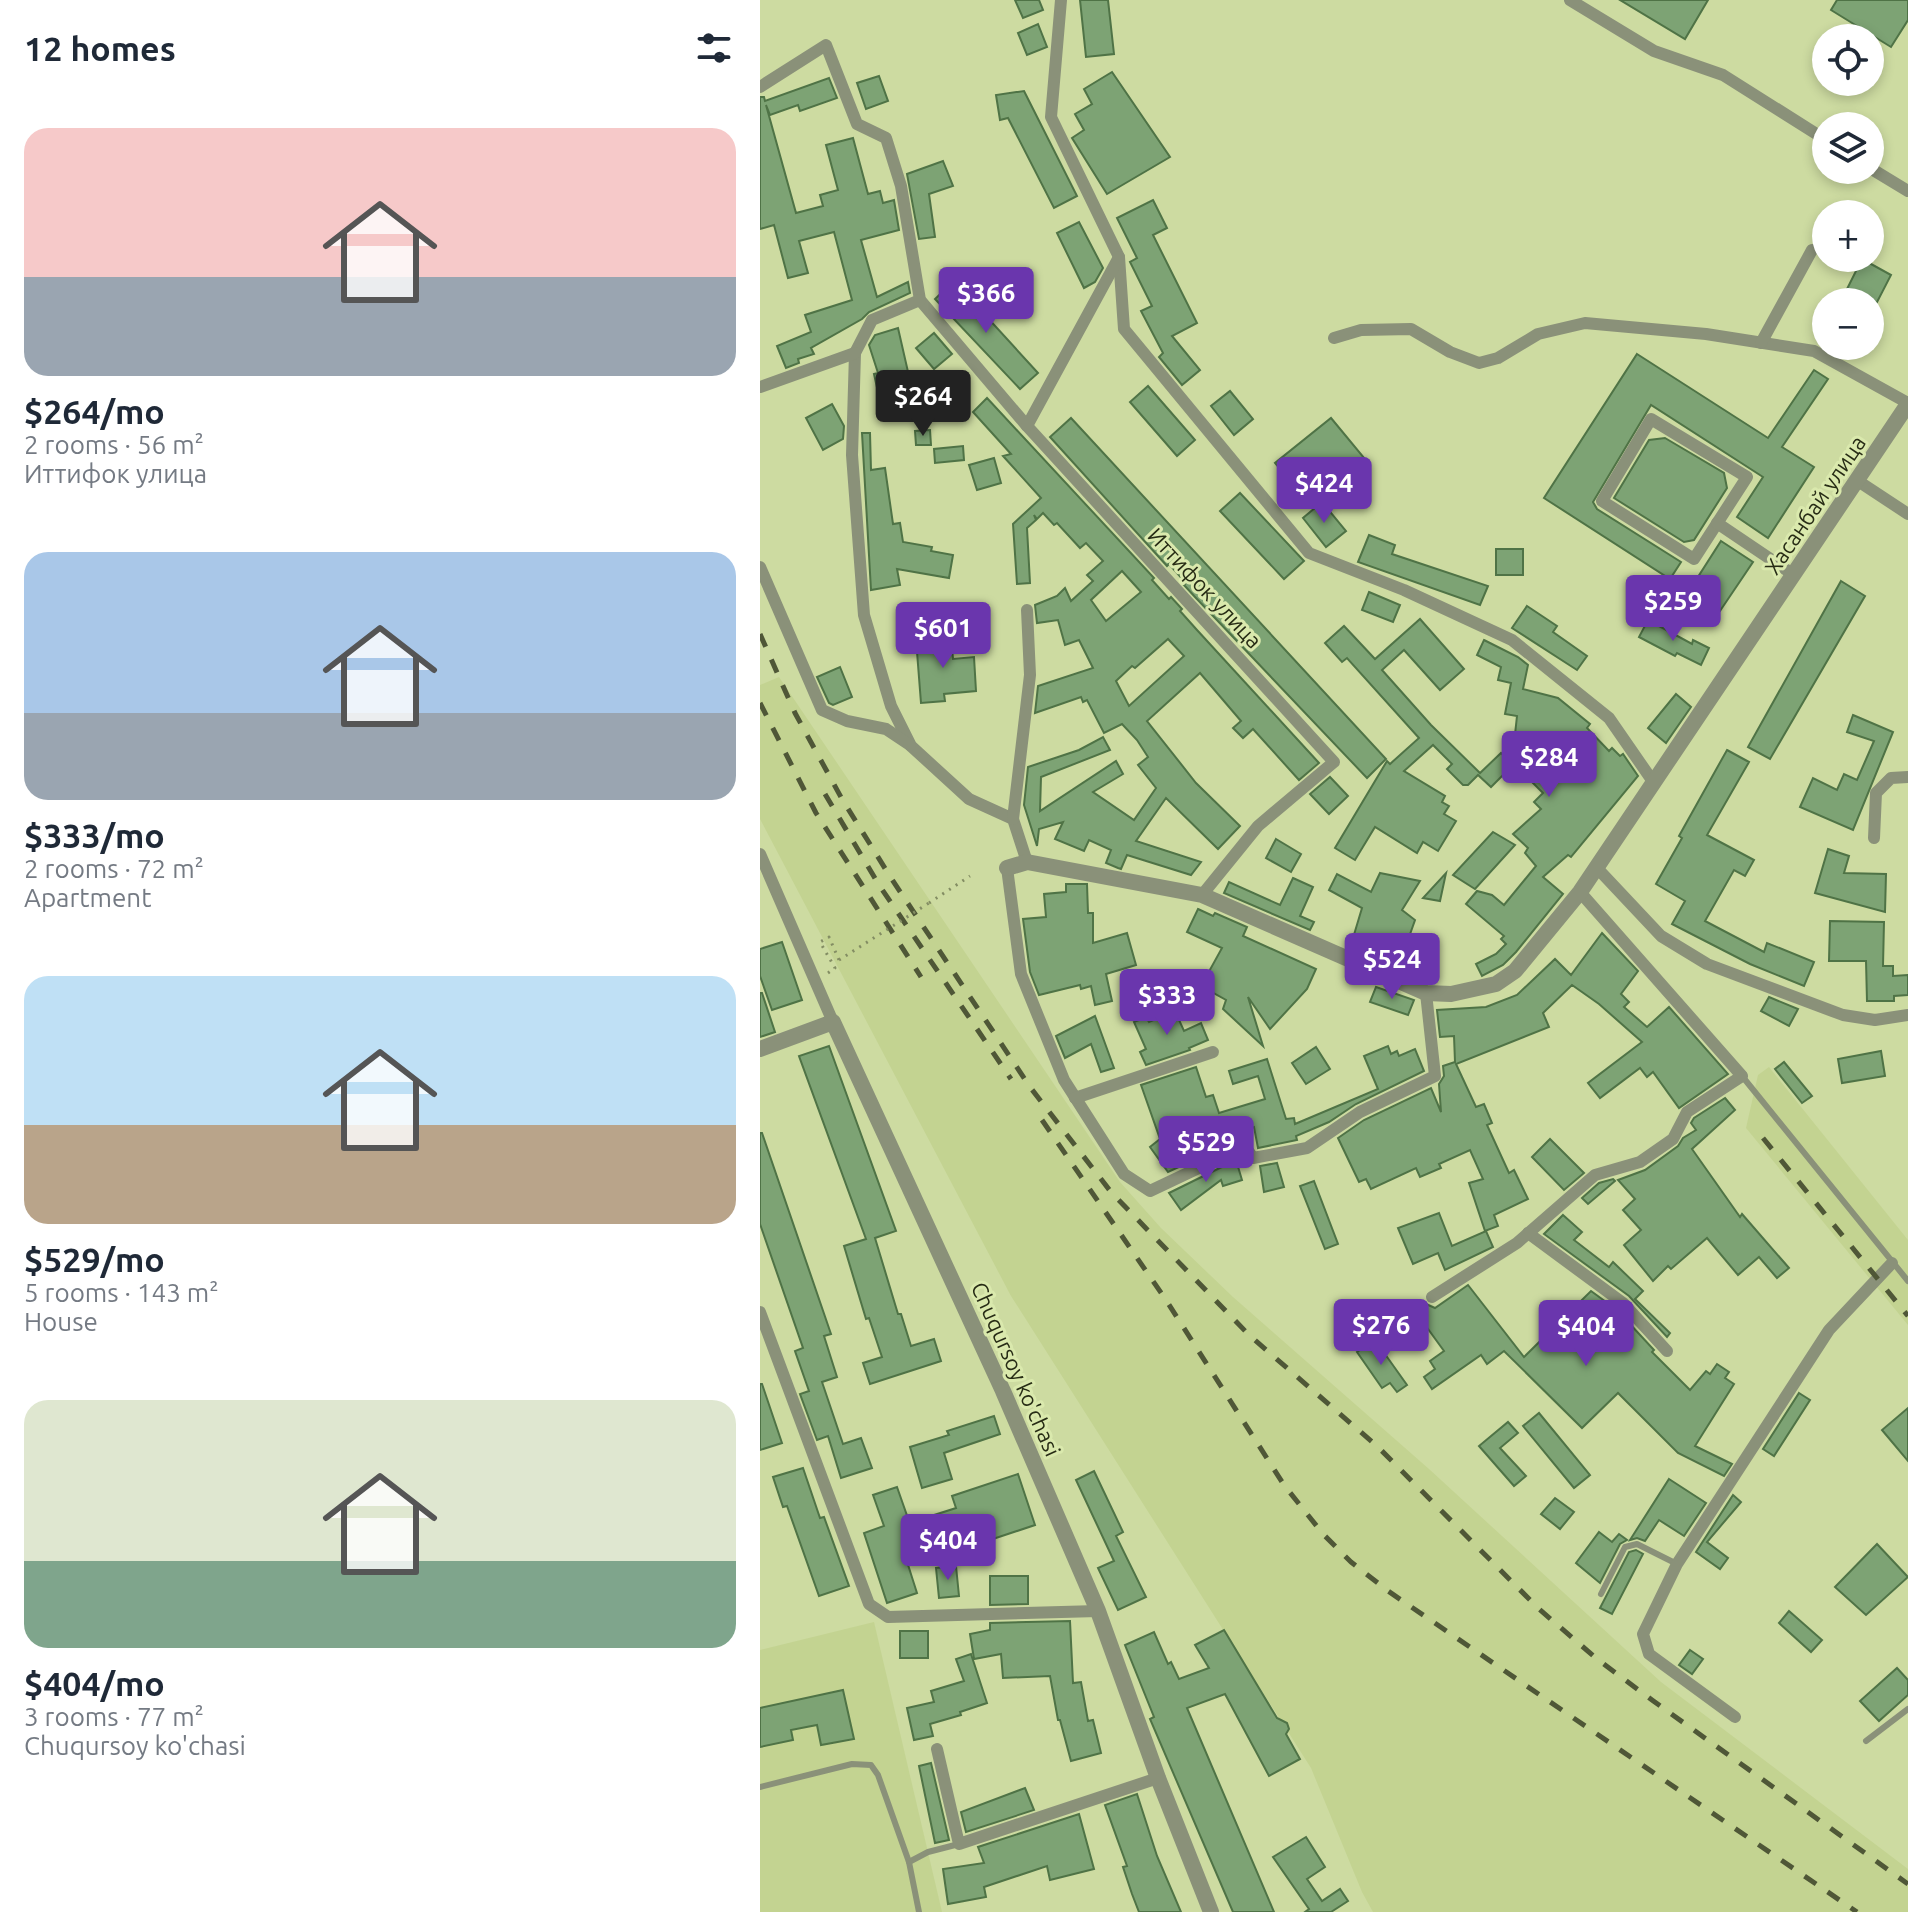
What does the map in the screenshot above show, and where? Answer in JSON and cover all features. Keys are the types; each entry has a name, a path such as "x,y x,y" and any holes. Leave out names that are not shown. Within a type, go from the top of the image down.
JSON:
{"street":[{"path":"1061,0 1051,117 1119,257 1124,329 1309,553 1404,590 1512,640 1609,718 1654,783"},
{"path":"1570,0 1654,51 1723,75 1812,131"},
{"path":"760,87 826,45 857,124 886,138 901,186 920,300 872,320 855,353 852,455 864,615 891,706 911,746"},
{"path":"1884,176 1908,191"},
{"path":"1761,343 1812,250"},
{"path":"1027,426 1119,257"},
{"name":"Иттифок улица","path":"920,300 1027,426 1334,762 1258,826 1202,895"},
{"path":"1334,338 1361,330 1411,329 1450,352 1479,363 1498,358 1538,334 1585,323 1706,334 1814,351 1908,404"},
{"path":"760,387 855,353"},
{"name":"Хасанбай улица","path":"1598,869 1908,404"},
{"path":"1651,419 1747,477 1717,523 1694,559 1602,501 1651,419"},
{"path":"1858,481 1908,514"},
{"path":"1717,523 1794,575"},
{"path":"760,567 822,710 847,721 886,729 911,746 969,799 1013,819"},
{"path":"1027,610 1030,675 1013,819 1027,862"},
{"path":"1874,838 1876,793 1891,778 1908,777"},
{"name":"Chuqursoy ko'chasi","path":"760,854 833,1022 1003,1391 1098,1611 1158,1778 1211,1912"},
{"path":"1426,993 1435,1076 1360,1112 1307,1148 1253,1158 1245,1146 1150,1191 1124,1174 1064,1080 1021,974 1007,868 1027,862 1202,895 1426,993 1451,994 1496,984 1515,971 1598,869 1661,936 1707,964 1843,1015 1875,1020 1908,1015"},
{"path":"1432,1297 1517,1243 1595,1175 1640,1162 1673,1139 1687,1112 1742,1076 1580,892"},
{"path":"760,1049 833,1022"},
{"path":"1075,1098 1213,1052"},
{"path":"1528,1233 1623,1303 1667,1351"},
{"path":"1735,1717 1649,1654 1643,1634 1677,1564 1829,1330 1892,1263"},
{"path":"760,1312 869,1604 878,1613 888,1617 1098,1611"},
{"path":"937,1749 959,1844 1158,1778"}],"lane":[{"path":"1742,1076 1908,1281"},
{"path":"1601,1594 1625,1547 1637,1544 1677,1564"},
{"path":"1866,1741 1908,1709"},
{"path":"760,1787 852,1764 871,1765 878,1775 909,1862 919,1912"},
{"path":"909,1862 928,1852 959,1844"}],"path":[{"path":"835,968 820,942 829,937 839,960 970,876"}],"shaded area":[{"path":"779,677 1120,1182 1161,1228 1233,1297 1429,1469 1661,1682 1908,1869 1908,1912 1373,1912 1311,1768 1011,1296 760,819 760,685"},
{"path":"1769,1067 1908,1240 1908,1325 1746,1128 1758,1075"},
{"path":"874,1622 942,1912 760,1912 760,1650"}],"building":[{"path":"1015,0 1039,0 1043,10 1023,18"},
{"path":"1080,0 1108,0 1114,54 1086,57"},
{"path":"1620,0 1708,0 1685,39"},
{"path":"1837,0 1908,0 1908,20 1891,47 1884,43 1884,24 1854,24 1831,10"},
{"path":"1038,24 1047,47 1027,55 1018,33"},
{"path":"1112,72 1170,157 1107,194 1072,138 1084,130 1075,114 1092,104 1084,89"},
{"path":"879,76 888,101 866,109 857,83"},
{"path":"829,78 837,98 800,111 798,105 770,115 766,105 796,213 823,206 820,195 838,190 826,145 853,138 868,194 880,191 883,203 894,200 899,230 861,240 877,297 908,282 910,293 869,312 811,348 814,354 798,359 799,363 786,368 777,346 811,332 805,315 852,300 834,232 799,241 808,273 788,278 774,225 760,229 760,97 764,97 765,101"},
{"path":"1024,91 1077,196 1054,208 1008,118 1000,120 996,95"},
{"path":"943,161 953,186 929,194 935,237 919,239 907,174"},
{"path":"1153,200 1167,228 1153,235 1197,323 1172,336 1200,370 1182,385 1159,357 1163,353 1141,311 1152,306 1130,262 1137,258 1117,218"},
{"path":"1079,222 1103,268 1095,282 1084,288 1057,233"},
{"path":"1884,271 1891,275 1884,289 1848,288 1856,272"},
{"path":"954,281 1038,373 1020,389 935,299"},
{"path":"898,328 911,385 878,392 874,374 878,373 869,345 875,335"},
{"path":"934,333 952,354 934,369 916,348"},
{"path":"1637,354 1768,438 1814,370 1828,379 1782,447 1814,467 1768,538 1737,517 1763,477 1651,405 1593,502 1597,509 1681,562 1670,579 1544,498"},
{"path":"1148,386 1195,440 1177,456 1130,402"},
{"path":"1230,391 1253,419 1234,435 1211,406"},
{"path":"987,398 1154,578 1152,580 1182,609 1180,611 1319,763 1299,780 1253,729 1243,738 1233,728 1241,721 1200,673 1147,721 1196,783 1240,826 1218,849 1166,798 1136,841 1201,862 1191,875 1127,855 1121,869 1118,868 1106,863 1111,850 1089,840 1084,851 1055,839 1063,822 1039,829 1037,846 1024,805 1028,767 1079,750 1103,737 1110,750 1041,777 1040,811 1116,761 1123,774 1093,792 1134,820 1156,788 1138,765 1148,757 1137,740 1122,724 1104,733 1087,700 1083,702 1081,697 1035,713 1038,686 1093,668 1079,640 1065,645 1058,620 1037,623 1035,605 1057,596 1065,588 1071,601 1093,581 1087,575 1103,561 1086,543 1080,548 1043,513 1037,519 1034,515 1036,520 1027,528 1030,583 1017,584 1013,524 1041,498 1003,456 1011,454 973,412","holes":["1122,571 1141,592 1106,621 1091,600","1168,639 1184,656 1129,706 1116,681"]},
{"path":"832,404 844,426 843,439 823,450 806,418"},
{"path":"1071,418 1386,759 1367,778 1195,597 1169,564 1167,566 1050,437"},
{"path":"1331,418 1365,459 1309,504 1275,463"},
{"path":"930,430 931,445 916,445 915,431"},
{"path":"862,433 870,433 871,470 885,468 893,524 900,523 903,542 932,547 931,551 953,555 949,578 897,569 900,585 871,590"},
{"path":"1665,438 1724,473 1727,488 1694,540 1684,542 1614,498 1649,440"},
{"path":"963,446 964,460 935,463 934,449"},
{"path":"994,458 1001,483 977,490 969,465"},
{"path":"1240,493 1304,561 1284,579 1220,511"},
{"path":"1322,502 1346,531 1326,547 1303,518"},
{"path":"1369,535 1395,545 1392,554 1488,586 1480,605 1358,562"},
{"path":"1721,541 1753,562 1720,611 1689,591"},
{"path":"1496,549 1523,549 1523,575 1496,575"},
{"path":"1841,581 1865,596 1770,759 1748,747"},
{"path":"1369,592 1400,605 1393,622 1362,610"},
{"path":"1527,606 1557,626 1553,632 1587,656 1577,670 1512,628"},
{"path":"1420,619 1464,669 1440,690 1404,650 1382,670 1431,725 1480,773 1501,753 1513,765 1491,787 1478,775 1468,785 1463,785 1447,769 1452,764 1433,745 1404,771 1445,796 1442,802 1449,806 1444,814 1456,821 1438,851 1423,842 1417,853 1375,827 1355,860 1335,848 1387,761 1390,764 1419,738 1347,658 1342,662 1325,643 1344,626 1375,659"},
{"path":"1648,620 1692,644 1693,640 1709,648 1701,665 1677,653 1675,656 1639,637"},
{"path":"951,636 953,659 974,657 976,691 944,694 945,701 921,703 916,639"},
{"path":"1484,640 1528,665 1523,689 1558,698 1590,724 1587,728 1609,751 1612,748 1620,756 1623,754 1638,776 1571,857 1568,855 1543,877 1563,894 1516,952 1503,965 1482,976 1476,964 1496,954 1506,944 1501,939 1504,936 1466,904 1477,891 1492,895 1504,905 1536,866 1525,853 1528,848 1513,834 1541,809 1534,802 1543,793 1512,762 1517,716 1505,714 1511,683 1498,680 1501,667 1477,655"},
{"path":"840,667 852,697 833,705 829,703 817,677"},
{"path":"1676,694 1691,707 1666,743 1648,728"},
{"path":"1853,715 1893,732 1853,830 1800,807 1813,778 1837,790 1844,774 1857,780 1874,741 1847,732"},
{"path":"1727,750 1749,762 1707,835 1754,860 1745,876 1734,870 1705,921 1764,952 1767,943 1814,962 1804,986 1750,964 1672,924 1685,901 1656,884"},
{"path":"1330,777 1348,796 1329,814 1310,794"},
{"path":"1493,832 1515,845 1475,889 1453,875"},
{"path":"1276,839 1301,854 1291,872 1266,858"},
{"path":"1828,849 1849,856 1844,873 1886,874 1885,912 1815,893"},
{"path":"1380,873 1420,881 1402,910 1415,920 1403,954 1428,961 1424,972 1350,948 1362,908 1329,890 1337,874 1371,892"},
{"path":"1446,873 1440,901 1423,898"},
{"path":"1293,878 1313,887 1300,916 1314,922 1310,930 1224,893 1229,882 1280,905"},
{"path":"1066,884 1087,884 1088,913 1093,913 1093,943 1127,933 1136,965 1106,974 1112,1001 1095,1005 1091,986 1081,989 1080,985 1039,995 1030,972 1023,919 1046,917 1044,894 1066,892"},
{"path":"1198,909 1247,927 1243,936 1316,969 1307,989 1270,1029 1248,997 1263,1046 1223,1009 1226,1000 1201,986 1222,948 1187,932"},
{"path":"1830,921 1884,922 1883,966 1893,966 1893,976 1908,975 1908,995 1894,996 1894,1001 1867,1001 1866,961 1829,961"},
{"path":"1602,933 1638,971 1621,994 1629,1002 1624,1007 1647,1027 1669,1007 1728,1074 1679,1108 1653,1072 1647,1077 1640,1068 1600,1098 1588,1083 1642,1042 1572,985 1543,1013 1549,1027 1456,1064 1476,1107 1484,1104 1492,1123 1487,1125 1509,1173 1514,1170 1528,1199 1494,1215 1498,1226 1485,1231 1469,1183 1483,1179 1470,1150 1439,1164 1441,1168 1420,1177 1416,1168 1371,1189 1366,1179 1359,1182 1338,1138 1364,1120 1431,1088 1441,1112 1439,1084 1444,1076 1443,1066 1455,1062 1454,1036 1440,1037 1437,1010 1486,1007 1517,995 1555,959 1571,975"},
{"path":"782,942 802,1000 772,1010 760,976 760,949"},
{"path":"1376,987 1414,1000 1408,1015 1370,1002"},
{"path":"760,993 775,1032 760,1037"},
{"path":"1769,997 1798,1009 1789,1026 1761,1011"},
{"path":"1175,1011 1184,1031 1201,1023 1208,1040 1190,1050 1146,1065 1140,1052 1146,1049 1134,1022 1146,1017 1149,1022"},
{"path":"1095,1016 1114,1068 1101,1072 1091,1044 1065,1058 1056,1036"},
{"path":"829,1046 896,1231 875,1238 898,1314 901,1314 911,1346 934,1339 941,1361 870,1384 863,1363 882,1357 869,1318 866,1319 844,1246 866,1239 799,1056"},
{"path":"1388,1046 1391,1054 1397,1051 1399,1056 1415,1049 1424,1071 1356,1104 1329,1122 1296,1136 1297,1140 1258,1148 1254,1127 1229,1136 1231,1143 1168,1172 1150,1147 1160,1139 1141,1085 1196,1067 1206,1097 1213,1095 1219,1113 1265,1099 1258,1076 1233,1084 1229,1071 1267,1059 1286,1119 1294,1118 1295,1124 1378,1089 1364,1056"},
{"path":"1316,1047 1330,1069 1306,1084 1292,1063"},
{"path":"1881,1051 1885,1076 1842,1083 1838,1059"},
{"path":"1784,1062 1812,1096 1802,1103 1775,1069"},
{"path":"1725,1098 1735,1110 1692,1149 1740,1217 1742,1214 1789,1268 1777,1278 1759,1257 1738,1275 1707,1238 1653,1281 1624,1245 1641,1230 1623,1210 1635,1199 1618,1180 1645,1170 1678,1146 1683,1138 1696,1130 1691,1123 1694,1118"},
{"path":"760,1133 831,1334 824,1336 837,1377 822,1382 843,1444 861,1438 872,1468 841,1478 828,1436 817,1440 800,1394 809,1391 795,1351 803,1348 760,1224"},
{"path":"1550,1139 1584,1173 1564,1190 1532,1157"},
{"path":"1236,1160 1242,1180 1223,1186 1221,1180 1181,1210 1169,1193"},
{"path":"1277,1163 1284,1187 1264,1192 1260,1166"},
{"path":"1314,1181 1338,1244 1325,1249 1300,1186"},
{"path":"1615,1181 1588,1204 1582,1198 1599,1183"},
{"path":"1439,1213 1452,1246 1486,1231 1493,1247 1445,1270 1438,1253 1413,1264 1398,1228"},
{"path":"1563,1215 1582,1232 1574,1240 1609,1267 1613,1262 1643,1291 1635,1299 1670,1333 1667,1337 1629,1296 1544,1234"},
{"path":"1468,1285 1524,1357 1591,1291 1617,1310 1654,1350 1652,1352 1690,1390 1706,1371 1710,1374 1717,1364 1729,1372 1725,1378 1734,1384 1695,1446 1732,1464 1724,1476 1678,1453 1618,1393 1582,1428 1504,1351 1487,1364 1481,1355 1432,1389 1424,1377 1435,1369 1430,1361 1444,1351 1415,1311 1426,1304 1435,1308"},
{"path":"1375,1340 1407,1385 1397,1392 1390,1383 1382,1388 1357,1352"},
{"path":"760,1384 782,1443 760,1450"},
{"path":"1799,1393 1810,1400 1774,1456 1763,1449"},
{"path":"1908,1408 1908,1461 1882,1430"},
{"path":"1539,1413 1590,1475 1574,1488 1523,1426"},
{"path":"994,1416 1000,1434 944,1453 952,1479 922,1488 910,1447"},
{"path":"1508,1422 1518,1433 1500,1448 1526,1476 1514,1486 1479,1446"},
{"path":"803,1468 849,1586 819,1596 787,1506 783,1507 773,1477"},
{"path":"1094,1471 1123,1532 1116,1536 1146,1597 1118,1610 1098,1568 1114,1561 1076,1480"},
{"path":"1018,1474 1035,1525 969,1547 964,1530 937,1538 931,1516 956,1508 952,1496"},
{"path":"1669,1479 1706,1503 1684,1536 1659,1520 1645,1541 1637,1538 1630,1540"},
{"path":"897,1487 917,1544 903,1549 917,1593 887,1603 864,1533 884,1526 873,1495"},
{"path":"1733,1495 1741,1502 1707,1542 1728,1558 1720,1569 1696,1552"},
{"path":"1555,1498 1574,1512 1560,1529 1541,1514"},
{"path":"1599,1532 1612,1542 1619,1534 1627,1540 1620,1544 1600,1583 1576,1563"},
{"path":"1877,1544 1908,1577 1866,1615 1835,1587"},
{"path":"1636,1550 1643,1554 1612,1614 1600,1608 1629,1552"},
{"path":"956,1566 959,1596 939,1598 936,1568"},
{"path":"990,1576 1028,1576 1028,1604 990,1605"},
{"path":"1789,1611 1822,1640 1811,1652 1779,1623"},
{"path":"1070,1621 1073,1683 1081,1682 1088,1721 1093,1720 1101,1753 1071,1761 1058,1720 1050,1676 1003,1678 1001,1654 974,1659 970,1634 990,1630 990,1623"},
{"path":"1224,1630 1277,1718 1287,1723 1289,1729 1286,1734 1300,1759 1269,1776 1225,1694 1187,1708 1274,1912 1233,1912 1150,1719 1154,1717 1125,1645 1154,1632 1168,1664 1171,1662 1179,1679 1209,1668 1195,1645"},
{"path":"900,1631 928,1631 928,1658 900,1658"},
{"path":"1690,1650 1703,1659 1692,1674 1679,1665"},
{"path":"971,1654 987,1703 930,1724 933,1736 914,1740 907,1708 934,1702 931,1691 964,1681 956,1659"},
{"path":"1897,1668 1908,1680 1908,1695 1879,1721 1860,1701"},
{"path":"843,1690 854,1739 821,1745 817,1725 791,1730 793,1740 760,1747 760,1708"},
{"path":"931,1763 949,1840 935,1843 919,1766"},
{"path":"1025,1788 1034,1810 966,1832 961,1812"},
{"path":"1137,1794 1157,1856 1181,1912 1139,1912 1132,1894 1123,1867 1127,1866 1105,1805"},
{"path":"1079,1814 1094,1869 1050,1880 1047,1866 984,1887 986,1897 948,1904 943,1869 984,1863 978,1847"},
{"path":"1306,1837 1325,1867 1307,1879 1322,1901 1340,1889 1348,1901 1331,1912 1305,1912 1309,1909 1273,1857"}],"railway":[{"path":"760,634 795,713 842,799 891,878 1030,1087 1111,1192 1249,1335 1378,1447 1539,1609 1597,1659 1652,1700 1908,1884"},
{"path":"760,703 816,813 921,977"},
{"path":"825,794 879,885 1011,1079"},
{"path":"1042,1120 1166,1300 1284,1485 1323,1534 1351,1562 1388,1591 1857,1912"},
{"path":"1763,1138 1908,1316"}]}
